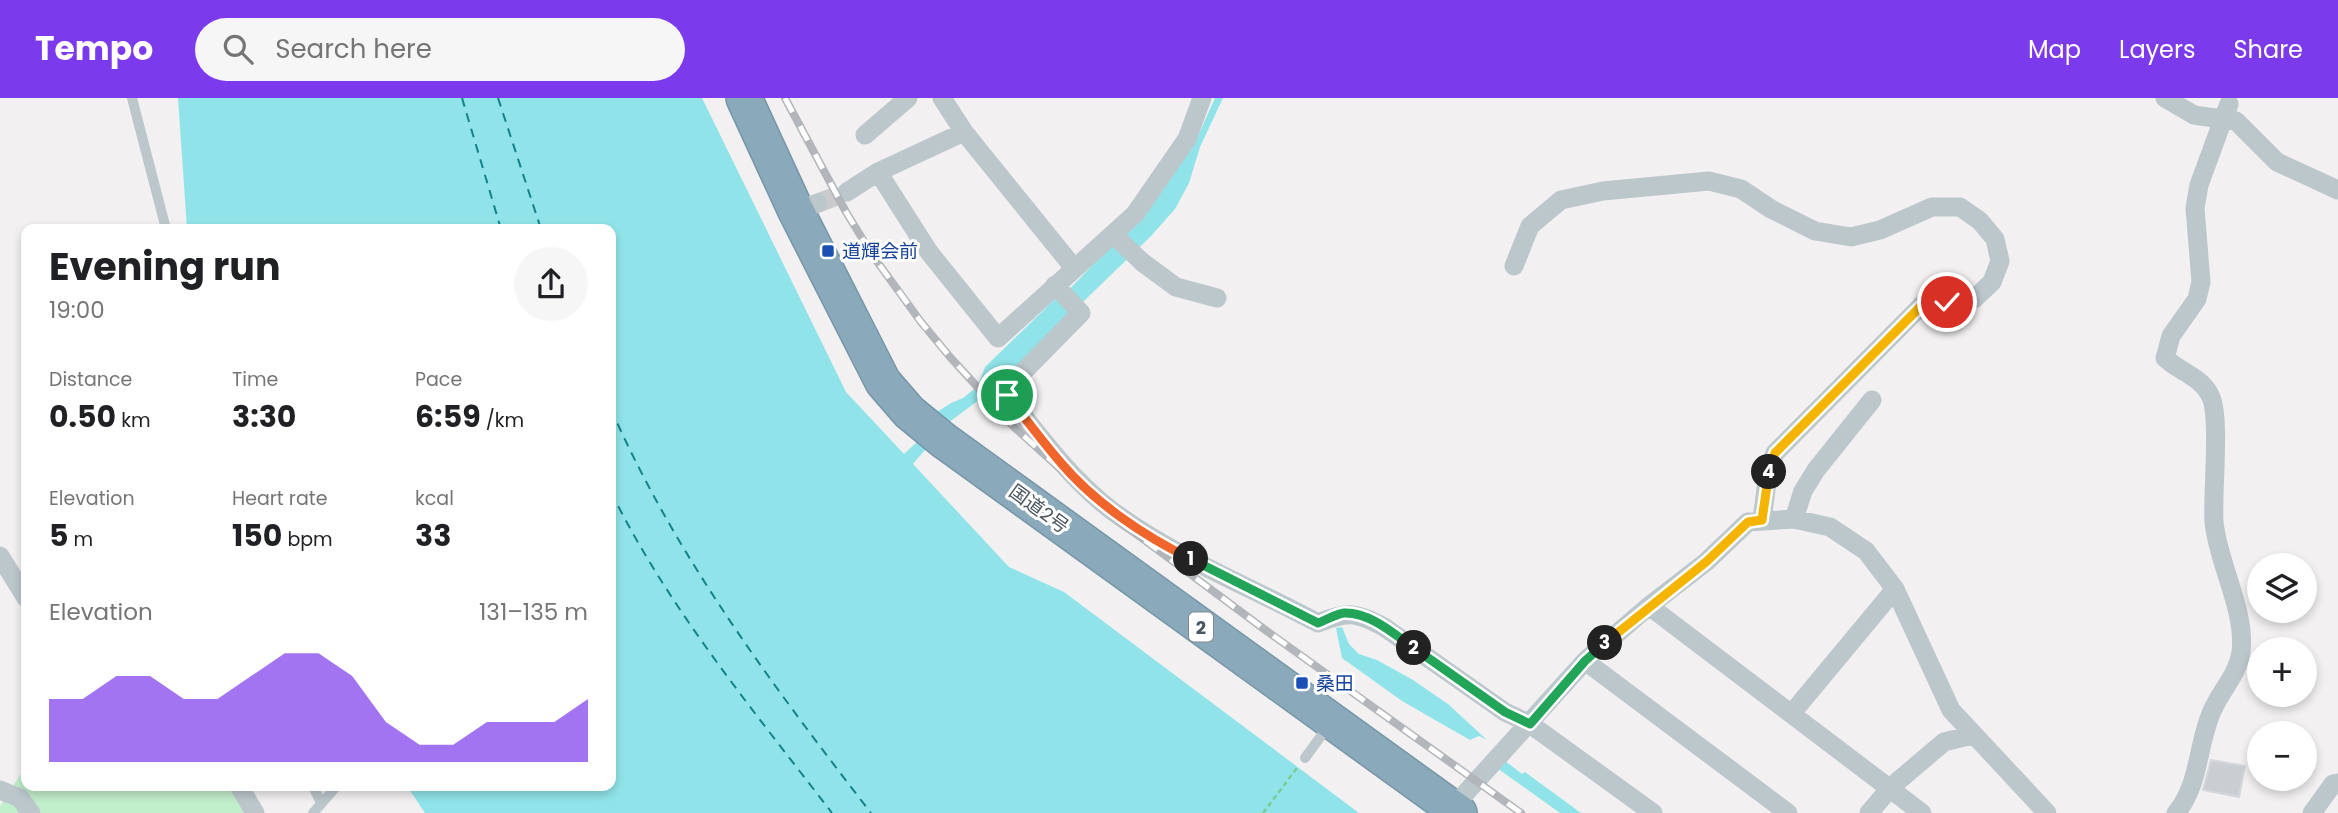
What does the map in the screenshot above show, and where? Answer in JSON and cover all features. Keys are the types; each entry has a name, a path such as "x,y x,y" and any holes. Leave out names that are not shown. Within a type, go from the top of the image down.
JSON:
{"highway":[{"name":"国道2号","path":"744,98 807,207 883,382 909,412 934,433 1455,811"}],"street":[{"path":"865,135 908,98"},
{"path":"943,98 964,132 1074,268"},
{"path":"878,172 929,251 998,338 1135,214 1187,139 1202,98"},
{"path":"2165,98 2194,115 2236,121 2277,162 2338,190"},
{"path":"2176,813 2185,802 2193,783 2207,722 2238,668 2241,652 2241,630 2219,551 2214,522 2214,405 2201,382 2173,366 2165,358 2171,336 2197,299 2201,282 2195,208 2199,185 2230,101"},
{"path":"846,192 878,172 964,132"},
{"path":"1514,266 1530,226 1561,200 1603,191 1709,181 1741,189 1771,209 1815,231 1851,237 1880,230 1932,208 1960,207 1980,221 1995,239 2000,261 1992,282 1974,299 1924,303 1775,453 1768,474 1762,520"},
{"path":"1113,234 1142,262 1176,287 1217,298"},
{"path":"1055,285 1081,313 1020,375 1007,395 1062,464 1100,500 1169,548 1318,623 1343,613 1367,618 1384,627 1505,712 1530,724 1653,813"},
{"path":"1794,520 1803,491 1816,470 1871,400"},
{"path":"1455,811 1585,661 1649,606 1706,562 1748,522 1794,520 1830,527 1866,551 1895,589 1951,710 2047,813"},
{"path":"0,556 21,590"},
{"path":"1792,713 1895,589"},
{"path":"1649,606 1922,813"},
{"path":"1585,661 1788,813"},
{"path":"1868,813 1891,787 1944,742 1972,734"},
{"path":"2312,813 2333,784 2338,783"},
{"path":"0,790 20,798 31,813"},
{"path":"242,791 256,813"}],"lane":[{"path":"132,98 165,224"},
{"path":"1305,758 1332,722"},
{"path":"315,791 321,803"},
{"path":"313,813 332,791"}],"path":[{"path":"1263,813 1305,758"}],"green space":[{"path":"21,774 21,791 246,791 256,813 0,813 0,806"}],"water":[{"path":"178,98 702,98 846,392 904,454 919,440 934,414 978,386 985,367 1055,299 1061,298 1107,250 1181,163 1198,136 1215,98 1223,98 1200,147 1189,183 1175,209 1084,301 1072,308 1071,314 1003,382 948,423 913,464 1009,567 1064,592 1359,813 425,813 410,791 616,791 616,224 187,224"},
{"path":"1342,627 1349,644 1359,654 1377,660 1413,680 1448,704 1487,740 1479,736 1470,740 1402,701 1342,658 1336,628"},
{"path":"1504,760 1581,813 1560,813 1497,768"}],"building":[{"path":"2211,760 2245,766 2239,797 2203,790"}],"ferry route":[{"path":"462,98 500,224"},
{"path":"498,98 539,224"},
{"path":"616,420 665,517 729,619 798,717 871,813"},
{"path":"616,501 686,618 832,813"}],"tunnel":[{"path":"818,203 847,192"}],"railway":[{"path":"785,98 846,212 873,256 921,322 1014,427 1115,518 1264,629 1521,813"}],"place":[{"name":"道輝会前","path":"828,251"},
{"name":"桑田","path":"1302,683"}],"route":[{"path":"1007,395 1062,464 1110,509 1169,548 1318,623 1343,613 1367,618 1384,627 1505,712 1530,724 1585,661 1706,562 1748,522 1762,520 1768,474 1775,453 1924,303 1947,302"}]}
